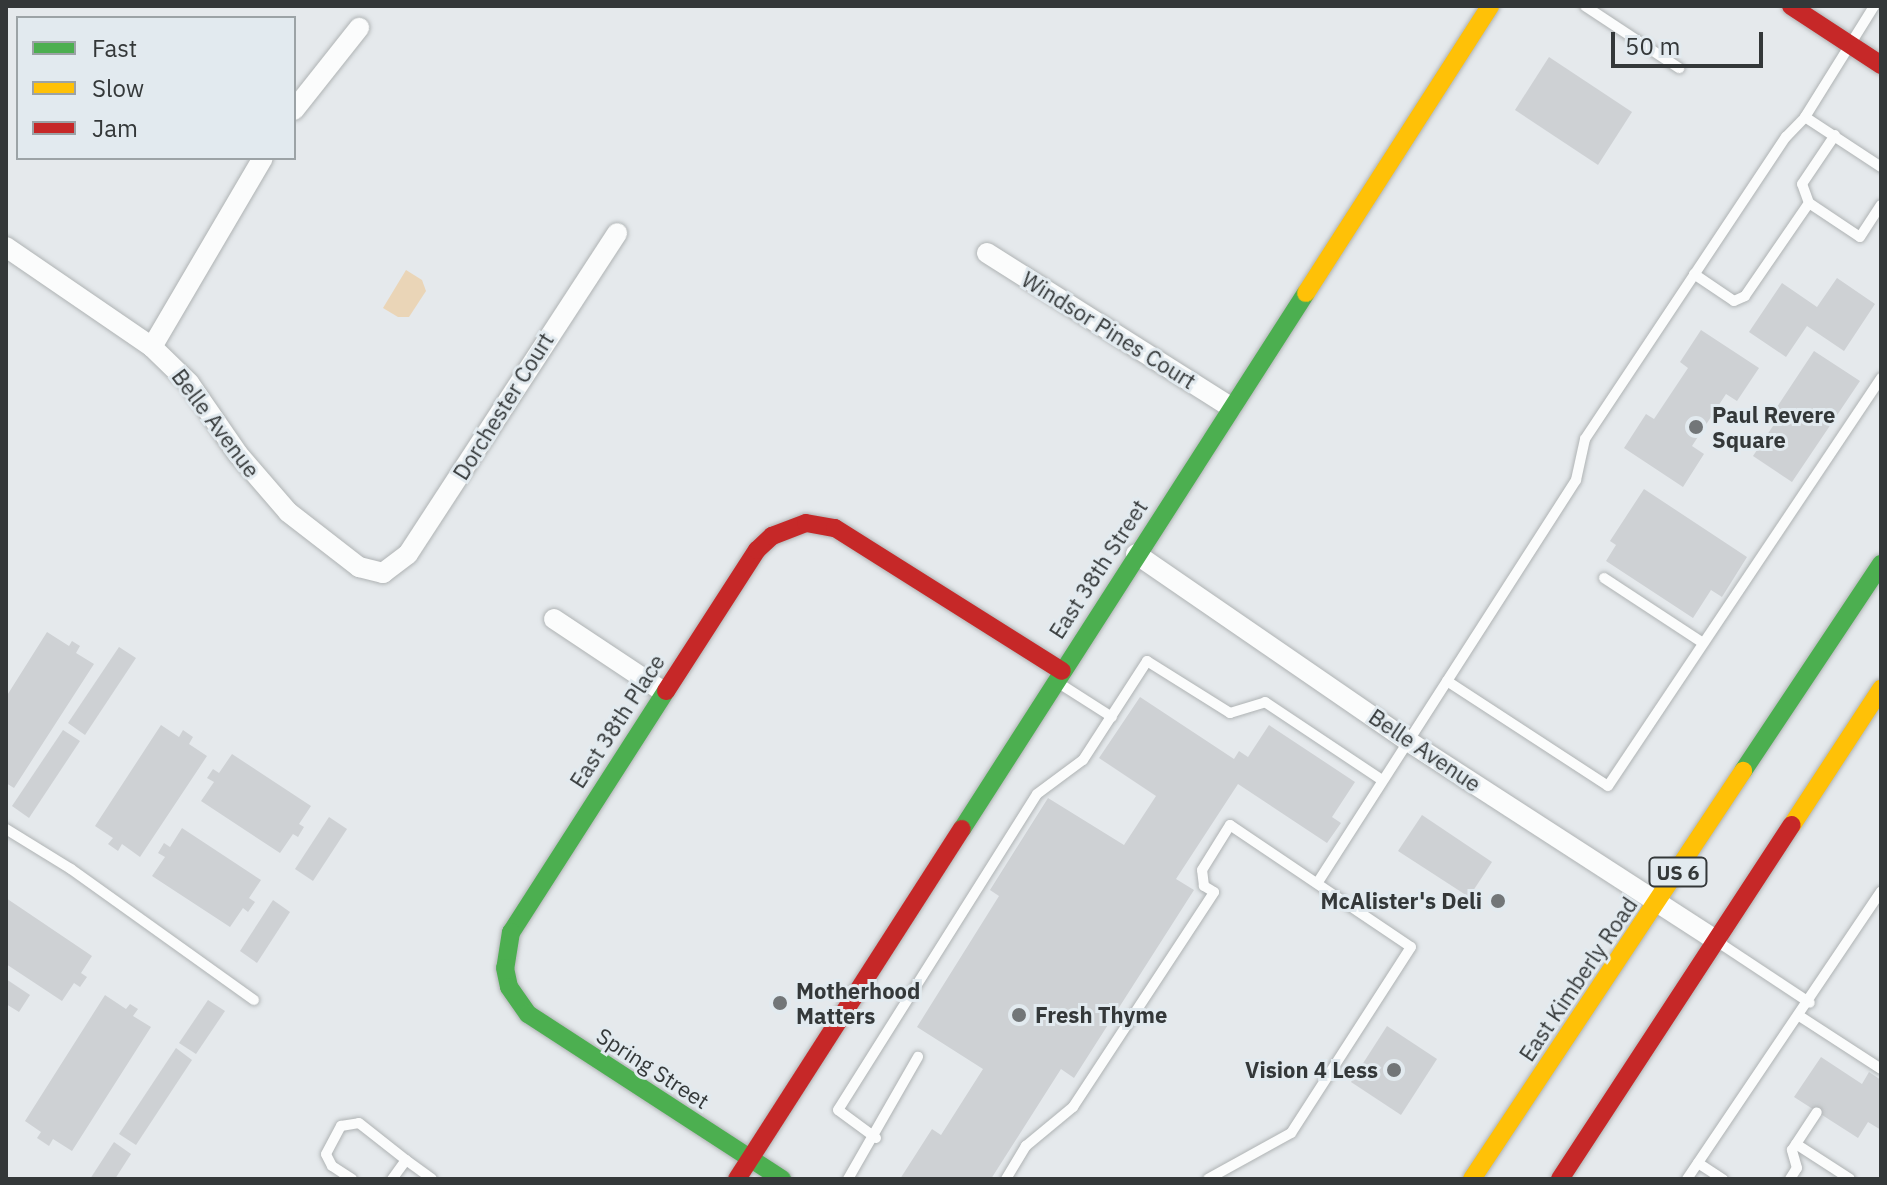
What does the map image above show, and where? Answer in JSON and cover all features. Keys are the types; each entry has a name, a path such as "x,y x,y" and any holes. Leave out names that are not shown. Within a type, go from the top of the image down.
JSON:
{"street":[{"name":"East 38th Street","path":"737,1179 1490,6"},
{"path":"1791,6 1881,65"},
{"path":"296,107 359,28"},
{"path":"152,347 262,160"},
{"name":"Dorchester Court","path":"383,573 408,554 617,233"},
{"name":"Belle Avenue","path":"6,247 152,347 189,383 238,454 288,512 346,559 383,573"},
{"name":"Windsor Pines Court","path":"987,253 1231,407"},
{"name":"East 38th Place","path":"509,987 505,968 511,932 757,550 788,529 820,524 852,536 1058,676"},
{"name":"Belle Avenue","path":"1136,554 1408,741 1717,941"},
{"name":"East Kimberly Road","path":"1472,1179 1881,564"},
{"path":"554,619 664,692"},
{"path":"1560,1179 1881,689"},
{"name":"Spring Street","path":"509,987 544,1026 748,1160 782,1179"}],"lane":[{"path":"1585,6 1679,68"},
{"path":"1318,882 1576,480 1585,439 1786,137 1805,117 1852,47 1874,6"},
{"path":"1805,117 1881,167"},
{"path":"1835,135 1802,184 1809,203 1860,237 1881,205"},
{"path":"1694,274 1734,301 1745,296 1809,203"},
{"path":"1447,681 1608,786 1881,378"},
{"path":"1604,578 1703,643"},
{"path":"876,1138 838,1110 1037,794 1083,760 1147,661 1230,713 1265,702 1382,780"},
{"path":"1058,676 1112,717"},
{"path":"1006,1179 1026,1146 1073,1107 1214,892 1204,886 1202,870 1230,825 1411,947 1291,1133 1208,1179"},
{"path":"6,829 84,878 254,1000"},
{"path":"1687,1179 1801,1017 1881,891"},
{"path":"1717,941 1810,1003"},
{"path":"1801,1017 1881,1069"},
{"path":"848,1179 876,1138 889,1103 918,1057"},
{"path":"1790,1179 1797,1168 1792,1150 1817,1112"},
{"path":"352,1179 332,1166 326,1154 341,1126 359,1123 432,1179"},
{"path":"1796,1144 1850,1179"},
{"path":"392,1179 406,1160"},
{"path":"1698,1163 1723,1179"}],"shaded area":[{"path":"406,270 422,280 426,291 409,317 398,317 383,308"}],"building":[{"path":"1549,57 1632,112 1598,165 1515,110"},
{"path":"1837,278 1875,304 1844,351 1807,326 1786,357 1749,332 1782,283 1817,307"},
{"path":"1701,330 1759,368 1737,401 1726,394 1692,446 1704,454 1683,487 1624,448 1646,414 1654,419 1688,368 1680,362"},
{"path":"1814,351 1860,381 1792,482 1753,456 1779,417 1773,413"},
{"path":"1644,489 1747,557 1722,597 1711,590 1693,618 1606,561 1616,545 1610,541"},
{"path":"47,632 69,646 72,641 80,646 76,653 94,664 14,788 6,783 6,697"},
{"path":"119,647 136,658 85,735 68,723"},
{"path":"1140,697 1234,759 1239,751 1248,757 1269,725 1355,782 1332,817 1341,823 1327,843 1238,784 1176,879 1194,890 1074,1078 1061,1069 991,1179 900,1179 932,1129 941,1135 983,1069 917,1027 999,896 990,890 1048,798 1124,845 1156,796 1099,758"},
{"path":"161,725 179,737 183,730 193,737 189,744 207,756 140,857 122,844 118,851 108,844 113,838 95,826"},
{"path":"63,730 80,741 29,818 12,806"},
{"path":"232,754 311,806 299,824 304,827 298,837 293,834 280,853 201,801 214,782 207,778 213,769 219,773"},
{"path":"1422,815 1492,862 1469,897 1398,851"},
{"path":"329,817 347,829 313,881 295,869"},
{"path":"182,828 261,880 249,898 255,902 248,912 243,908 230,927 152,876 165,857 158,853 164,843 170,847"},
{"path":"6,898 92,956 81,973 87,977 80,987 74,983 62,1001 6,964"},
{"path":"273,900 290,912 257,963 240,951"},
{"path":"6,979 30,995 19,1012 6,1004"},
{"path":"105,995 126,1009 130,1004 138,1009 133,1016 151,1027 72,1151 53,1139 49,1146 37,1138 41,1132 25,1121"},
{"path":"208,1000 225,1011 196,1054 179,1043"},
{"name":"Vision 4 Less","path":"1387,1026 1437,1059 1401,1115 1351,1082"},
{"path":"176,1048 192,1060 136,1145 119,1134"},
{"path":"1821,1057 1862,1084 1869,1072 1881,1080 1881,1130 1868,1122 1858,1138 1794,1097"},
{"path":"114,1142 131,1154 115,1179 90,1179"}],"traffic: fast":[{"path":"962,829 1306,293"},
{"path":"1743,771 1881,564"},
{"path":"666,691 511,932 505,968 509,987 528,1014 782,1179"}],"traffic: slow":[{"path":"1306,293 1490,6"},
{"path":"1792,825 1881,689"},
{"path":"1472,1179 1743,771"}],"traffic: jam":[{"path":"1791,6 1881,65"},
{"path":"666,691 757,550 772,536 806,523 835,528 1062,671"},
{"path":"1560,1179 1792,825"},
{"path":"737,1179 962,829"}],"place":[{"name":"Paul Revere Square","path":"1696,427"},
{"name":"McAlister's Deli","path":"1498,901"},
{"name":"Motherhood Matters","path":"780,1003"},
{"name":"Fresh Thyme","path":"1019,1015"},
{"name":"Vision 4 Less","path":"1394,1070"}]}
